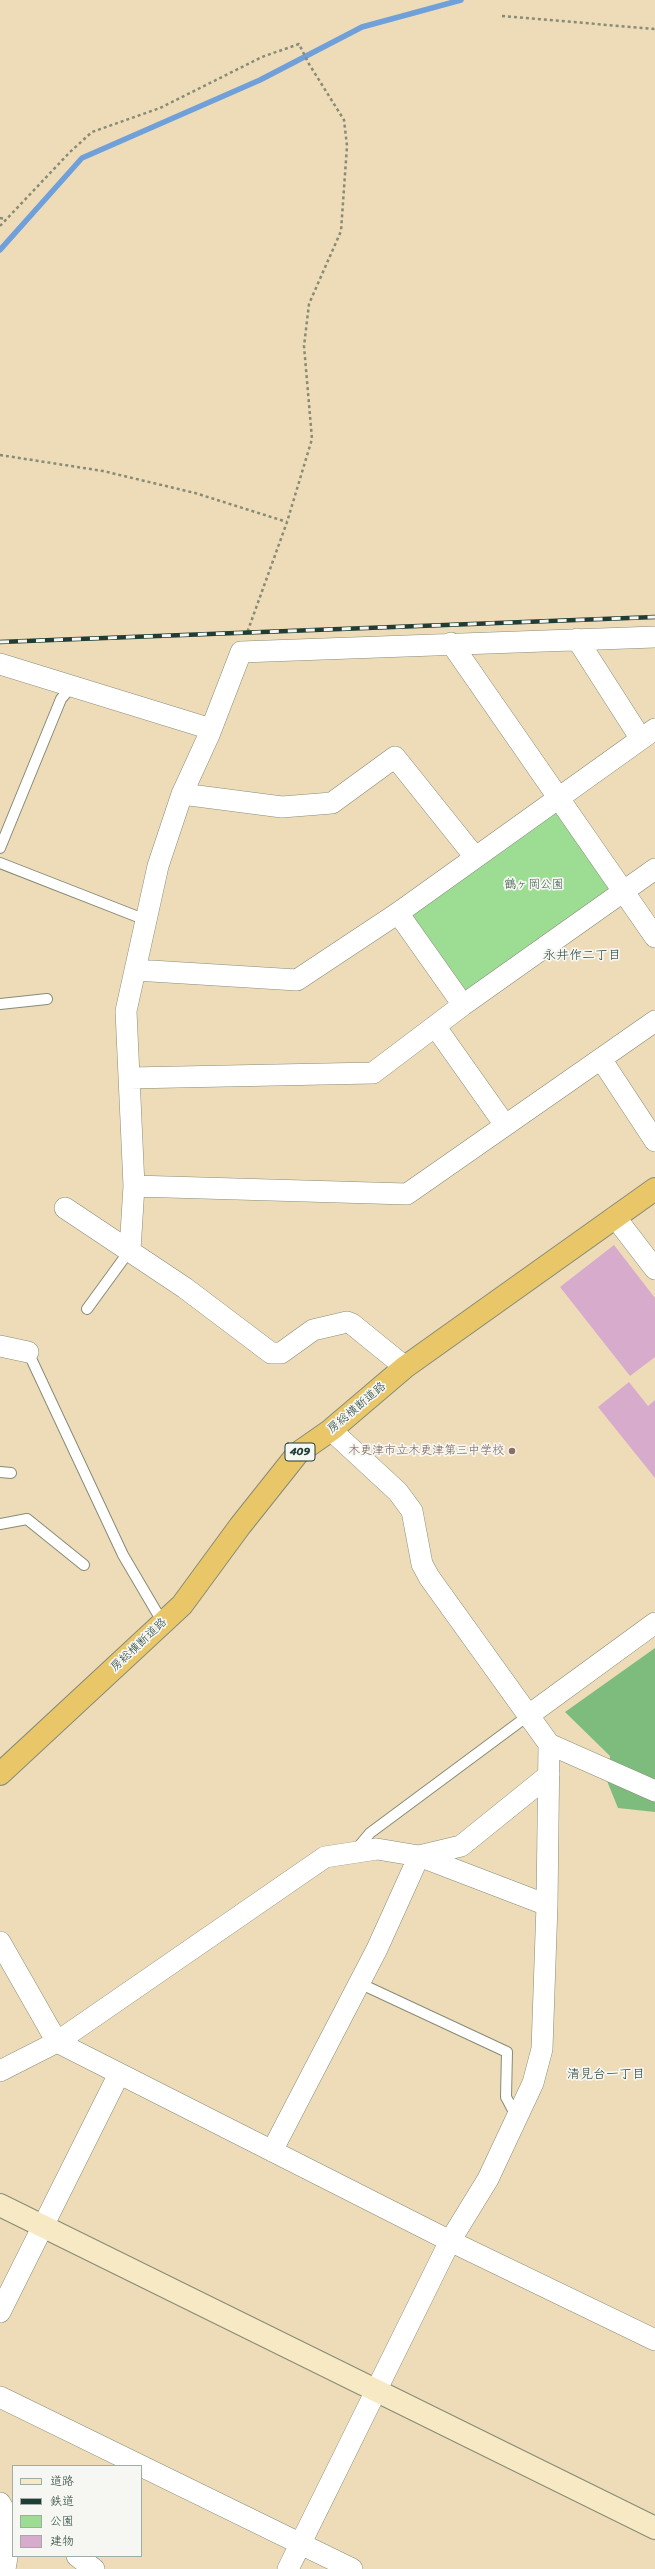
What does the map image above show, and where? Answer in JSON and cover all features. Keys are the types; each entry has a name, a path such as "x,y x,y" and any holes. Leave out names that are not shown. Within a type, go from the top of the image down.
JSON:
{"highway":[{"name":"房総横断道路","path":"0,1774 182,1605 240,1526 298,1453 331,1430 405,1367 655,1189"}],"street":[{"path":"130,1250 134,1186 126,1011 158,866 182,794 211,729 241,652 451,643 655,637"},
{"path":"135,970 297,980 398,913 648,734 577,639"},
{"path":"451,643 655,937"},
{"path":"0,664 211,729"},
{"path":"182,794 282,807 332,803 395,757 475,857"},
{"path":"130,1078 373,1073 463,1005 655,869"},
{"path":"398,913 463,1005"},
{"path":"134,1186 407,1194 655,1021"},
{"path":"435,1026 505,1125"},
{"path":"601,1059 655,1141"},
{"path":"65,1208 186,1288 271,1352 282,1352 313,1330 347,1322 352,1324 405,1367"},
{"path":"616,1217 655,1269"},
{"path":"0,1346 28,1352"},
{"path":"331,1430 398,1492 412,1511 422,1564 549,1744 655,1792"},
{"path":"529,1715 655,1623"},
{"path":"288,2569 377,2392 450,2241 488,2179 533,2083 542,2049 547,1905 549,1744"},
{"path":"419,1856 461,1846 549,1775"},
{"path":"0,2071 57,2042 325,1857 377,1849 419,1856 547,1905"},
{"path":"272,2151 359,1983 419,1856"},
{"path":"0,1942 57,2042 450,2241 655,2340"},
{"path":"0,2312 42,2225 119,2074"},
{"path":"0,2205 655,2528"},
{"path":"0,2398 138,2465"},
{"path":"142,2467 352,2569"},
{"path":"4,2569 7,2557 7,2511"},
{"path":"78,2557 94,2569"}],"lane":[{"path":"0,848 61,699 72,686"},
{"path":"0,863 146,920"},
{"path":"0,1004 46,999"},
{"path":"88,1309 130,1250"},
{"path":"28,1352 123,1555 163,1623"},
{"path":"0,1472 11,1474"},
{"path":"0,1524 27,1519 84,1565"},
{"path":"354,1853 370,1833 529,1715"},
{"path":"359,1983 507,2052 506,2097 517,2118"}],"path":[{"path":"502,16 655,30"},
{"path":"0,226 70,152 92,132 160,108 262,57 299,44 308,64 344,120 347,146 341,231 309,304 304,346 312,439 286,522 241,652"},
{"path":"0,218 7,219"},
{"path":"0,454 103,471 164,486 286,522"}],"green space":[{"name":"鶴ヶ岡公園","path":"559,798 624,891 463,1005 398,913"},
{"path":"655,1648 655,1812 618,1808 607,1781 610,1756 565,1712"}],"building":[{"path":"614,1245 655,1298 655,1357 630,1376 560,1287"},
{"path":"629,1382 648,1406 655,1400 655,1478 598,1407"}],"waterway":[{"path":"0,250 82,158 260,80 362,27 461,0"}],"railway":[{"path":"0,642 655,617"}],"place":[{"name":"木更津市立木更津第三中学校","path":"512,1451"}],"district":[{"name":"永井作二丁目","path":"582,956"},
{"name":"清見台一丁目","path":"606,2075"}]}
